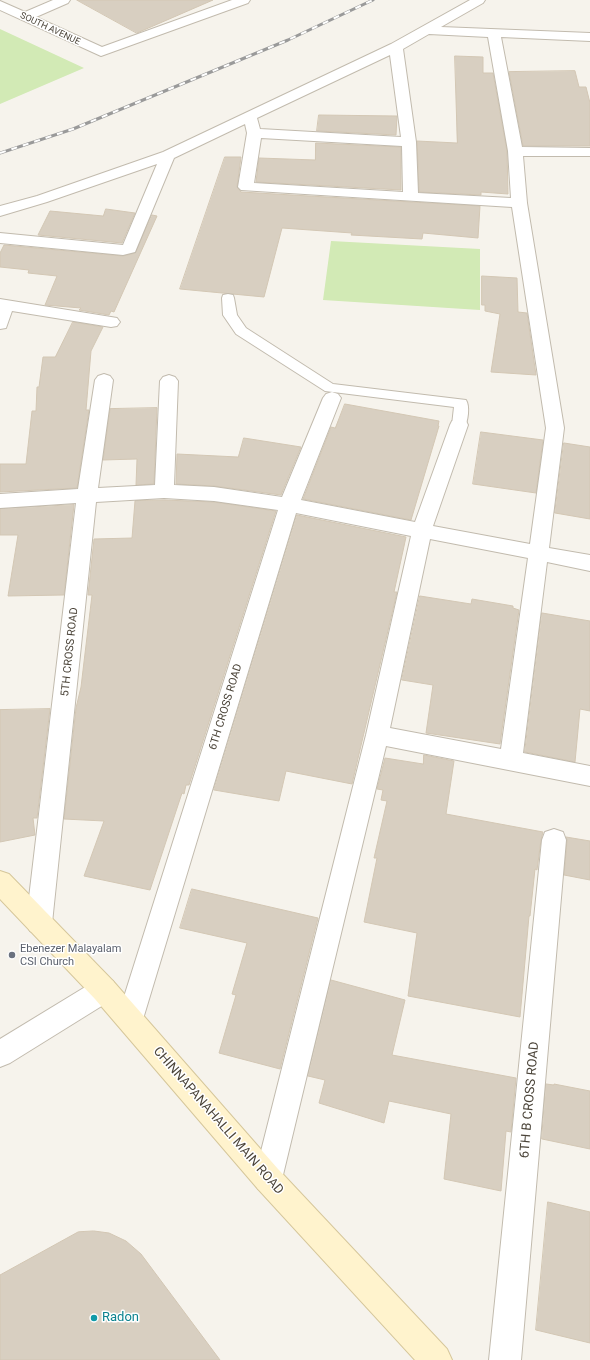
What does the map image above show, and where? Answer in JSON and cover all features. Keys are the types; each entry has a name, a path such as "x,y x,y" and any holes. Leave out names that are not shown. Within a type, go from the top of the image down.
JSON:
{"street":[{"path":"24,17 64,0"},
{"name":"SOUTH AVENUE","path":"0,4 24,17 101,52 244,0"},
{"path":"0,211 42,199 168,155 396,47 479,0"},
{"path":"428,30 590,37"},
{"path":"494,32 515,151 519,203 555,428 511,760"},
{"path":"396,47 409,142 411,197"},
{"path":"250,117 254,133 246,188 519,203"},
{"path":"254,133 409,142"},
{"path":"515,151 590,152"},
{"path":"0,238 123,250 130,249 168,155"},
{"path":"0,324 3,305 111,322"},
{"name":"5TH CROSS ROAD","path":"39,923 88,496 104,380"},
{"path":"164,491 169,381"},
{"name":"6TH CROSS ROAD","path":"130,1019 289,505 331,393"},
{"path":"268,1179 377,735 422,530 458,425"},
{"path":"0,501 164,491 214,494 289,505 590,563"},
{"path":"377,735 590,776"},
{"name":"6TH B CROSS ROAD","path":"505,1360 554,840"},
{"name":"CHINNAPANAHALLI MAIN ROAD","path":"0,882 104,990 268,1179 436,1360"},
{"path":"0,1054 104,990"}],"lane":[{"path":"228,298 230,315 241,331 331,393 462,403 458,425"}],"green space":[{"path":"0,29 84,68 0,104"},
{"path":"331,241 480,249 480,310 323,300"}],"building":[{"path":"77,0 213,0 137,33"},
{"path":"455,56 483,57 483,73 493,73 507,151 508,194 481,192 481,195 419,192 417,141 457,143"},
{"path":"575,71 579,87 586,87 590,103 590,146 523,146 509,72"},
{"path":"319,115 397,116 396,135 317,131"},
{"path":"316,143 401,147 401,190 256,182 259,158 315,160"},
{"path":"225,157 241,157 237,187 241,192 480,206 478,238 423,233 422,239 351,235 352,233 282,228 264,297 180,289"},
{"path":"106,209 135,213 122,243 38,235 50,211 103,216"},
{"path":"152,215 157,216 114,312 111,311 109,315 79,310 81,308 45,305 57,276 28,273 29,270 0,267 0,253 4,245 123,256 135,253"},
{"path":"482,276 517,278 518,312 527,313 536,375 491,372 500,314 485,311 485,305 482,305"},
{"path":"73,322 103,327 91,351 86,410 89,410 77,488 0,492 0,464 26,464 32,411 36,411 37,387 39,387 43,357 55,357"},
{"path":"345,404 439,421 439,426 411,520 303,499 331,427 335,428"},
{"path":"157,408 154,484 136,485 137,459 103,460 110,409"},
{"path":"481,432 543,440 536,493 473,484"},
{"path":"244,438 301,447 281,495 214,486 176,484 177,454 238,457"},
{"path":"564,443 590,447 590,519 555,513"},
{"path":"164,500 214,502 276,511 189,785 186,785 184,794 182,793 150,890 84,876 104,821 64,819 76,708 81,687 92,595 88,595 94,539 132,538 135,501"},
{"path":"74,505 64,595 8,596 18,535 0,535 0,509"},
{"path":"297,515 406,537 394,592 397,592 352,784 286,771 279,801 214,790"},
{"path":"420,596 471,604 472,599 513,606 513,608 519,610 500,744 426,733 433,685 402,680"},
{"path":"542,613 590,621 590,711 580,709 575,762 525,752"},
{"path":"50,709 37,818 33,818 35,835 0,842 0,710"},
{"path":"424,755 454,761 446,814 543,832 537,870 535,869 529,916 520,1017 408,996 417,933 364,922 377,858 374,858 387,801 381,800 383,790 377,789 385,758 423,764"},
{"path":"566,837 590,841 590,880 564,875"},
{"path":"192,889 318,918 280,1069 219,1053 236,995 232,994 247,943 180,928"},
{"path":"331,980 405,1000 392,1055 516,1078 511,1132 506,1131 501,1191 444,1179 451,1114 389,1101 384,1123 319,1103 325,1080 308,1076"},
{"path":"546,1084 554,1084 590,1091 590,1149 542,1139"},
{"path":"548,1202 590,1212 590,1343 536,1330"},
{"name":"Radon","path":"94,1231 109,1233 126,1241 141,1254 220,1360 0,1360 0,1275 78,1232"}],"railway":[{"path":"0,153 73,129 288,40 373,0"}],"place":[{"name":"Ebenezer Malayalam CSI Church","path":"12,955"},
{"name":"Radon","path":"94,1318"}]}
